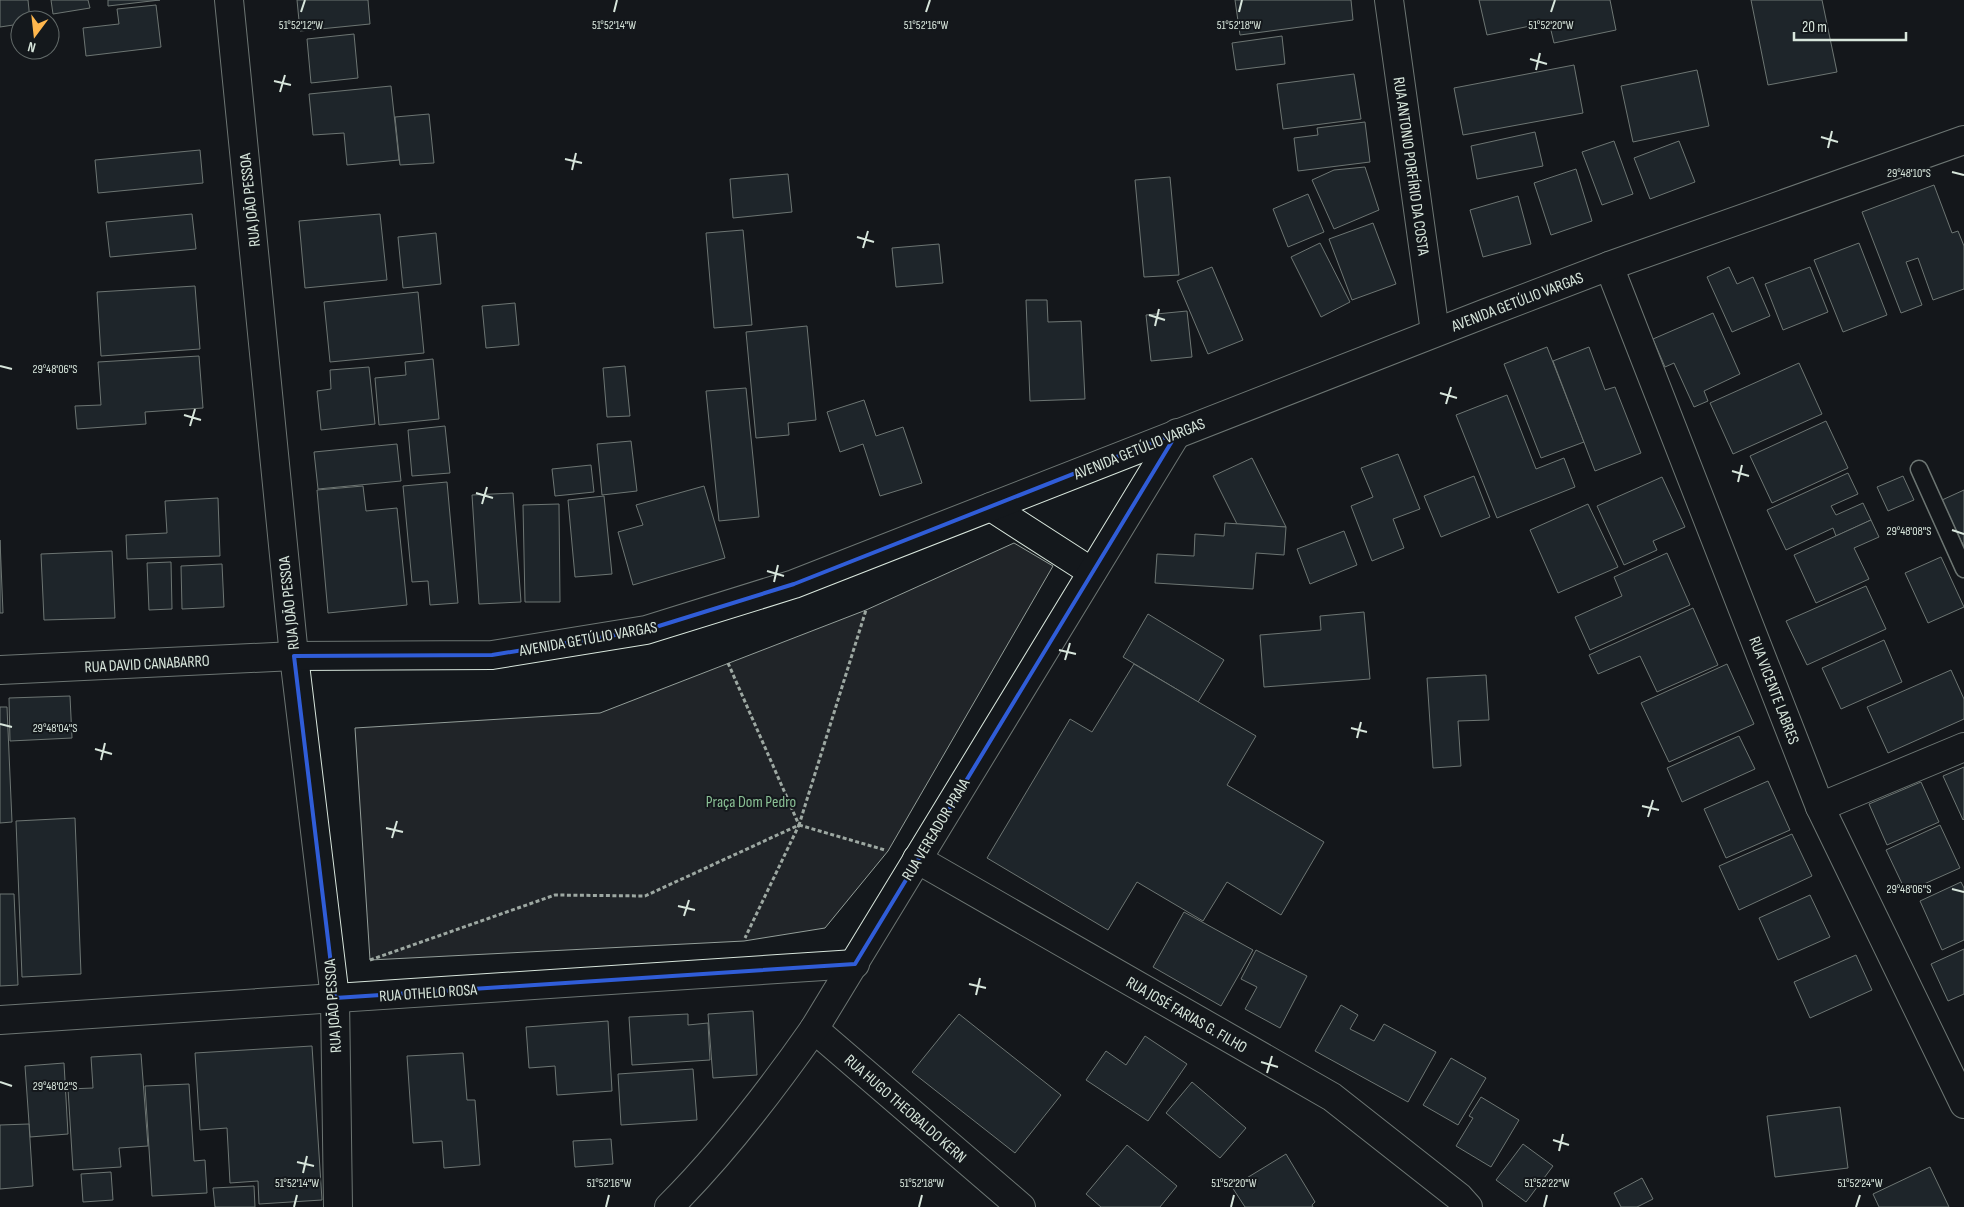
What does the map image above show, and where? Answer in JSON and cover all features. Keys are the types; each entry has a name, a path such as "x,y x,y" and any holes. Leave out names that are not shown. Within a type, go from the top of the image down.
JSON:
{"street":[{"name":"RUA JOÃO PESSOA","path":"229,0 294,656 335,998 338,1207"},
{"name":"RUA ANTONIO PORFÍRIO DA COSTA","path":"1389,0 1435,332"},
{"name":"AVENIDA GETÚLIO VARGAS","path":"294,656 492,655 646,630 794,584 1435,332 1609,266 1964,140"},
{"name":"RUA VICENTE LABRES","path":"1609,266 1820,807 1964,1104"},
{"name":"RUA VEREADOR PRAIA","path":"669,1207 686,1190 773,1088 814,1029 1177,433"},
{"path":"991,507 1092,572"},
{"name":"RUA DAVID CANABARRO","path":"0,670 294,656"},
{"path":"1820,807 1964,747"},
{"name":"RUA JOSÉ FARIAS G. FILHO","path":"916,859 1332,1097 1459,1197 1468,1207"},
{"name":"RUA OTHELO ROSA","path":"0,1020 855,964"},
{"name":"RUA HUGO THEOBALDO KERN","path":"814,1029 1020,1207"}],"lane":[{"path":"1919,469 1964,569"}],"path":[{"path":"744,941 799,825 866,610"},
{"path":"728,663 799,825"},
{"path":"370,960 555,895 644,896 799,825 888,851"}],"highlighted area":[{"path":"1177,433 855,964 335,998 294,656 492,655 646,630 794,584"}],"green space":[{"name":"Praça Dom Pedro","path":"1014,543 1053,566 888,851 825,928 744,941 370,960 355,728 600,713 866,610"}],"building":[{"path":"0,0 28,0 29,10 10,10 10,26 0,27"},
{"path":"51,0 88,0 90,8 60,13 60,10 52,10"},
{"path":"108,0 160,0 108,6"},
{"path":"297,0 368,0 370,24 300,31"},
{"path":"1235,0 1351,0 1353,20 1240,35"},
{"path":"1479,0 1610,0 1616,30 1554,43 1549,22 1487,35"},
{"path":"1751,0 1822,0 1837,72 1768,85"},
{"path":"156,5 161,47 86,56 83,28 119,24 117,9"},
{"path":"354,34 358,78 311,83 307,39"},
{"path":"1282,36 1285,64 1236,70 1232,43"},
{"path":"1574,65 1583,113 1463,135 1454,88"},
{"path":"1697,70 1709,126 1633,142 1621,86"},
{"path":"1354,74 1361,119 1283,129 1277,84"},
{"path":"391,86 399,160 347,165 344,133 313,135 309,94"},
{"path":"429,114 434,163 400,165 395,117"},
{"path":"1365,122 1370,162 1298,171 1294,138 1318,135 1317,128"},
{"path":"1535,132 1543,166 1477,179 1471,146"},
{"path":"1614,141 1633,194 1602,205 1582,152"},
{"path":"1679,141 1695,182 1650,199 1634,158"},
{"path":"200,150 203,183 98,193 95,160"},
{"path":"1365,167 1379,210 1334,229 1312,180 1334,170"},
{"path":"1576,169 1592,221 1551,235 1534,183"},
{"path":"788,174 792,212 733,218 730,179"},
{"path":"1170,177 1179,275 1144,277 1135,180"},
{"path":"1934,185 1952,233 1958,231 1964,246 1964,289 1933,300 1918,258 1906,262 1922,305 1901,313 1862,212"},
{"path":"1308,194 1324,232 1288,247 1273,209"},
{"path":"1518,196 1531,244 1483,257 1470,210"},
{"path":"192,214 196,249 110,257 106,222"},
{"path":"380,214 387,280 305,288 299,221"},
{"path":"1373,223 1396,284 1352,300 1329,239"},
{"path":"743,230 752,325 714,328 706,233"},
{"path":"436,233 441,284 403,288 398,237"},
{"path":"1320,243 1350,302 1321,317 1291,257"},
{"path":"1859,243 1887,315 1843,332 1814,260"},
{"path":"939,244 943,283 896,287 892,248"},
{"path":"1212,267 1243,340 1208,354 1177,281"},
{"path":"1729,267 1737,284 1753,277 1770,316 1732,332 1707,277"},
{"path":"1810,267 1828,312 1783,330 1765,284"},
{"path":"195,286 200,349 101,356 97,292"},
{"path":"418,292 424,353 330,362 324,302"},
{"path":"1026,300 1047,300 1048,322 1081,321 1085,399 1030,401"},
{"path":"515,303 519,345 486,348 482,306"},
{"path":"1187,311 1192,357 1151,361 1146,315"},
{"path":"1713,313 1740,374 1704,391 1708,401 1694,407 1674,363 1665,367 1653,339"},
{"path":"807,326 816,420 788,423 789,435 756,438 746,332"},
{"path":"1547,347 1584,442 1541,458 1504,364"},
{"path":"1589,347 1605,390 1615,387 1641,453 1595,471 1553,361"},
{"path":"199,356 203,408 145,412 146,424 77,429 75,406 101,405 98,362"},
{"path":"433,359 439,419 379,425 375,378 406,375 405,362"},
{"path":"1799,363 1822,414 1733,454 1710,403"},
{"path":"625,366 630,416 607,417 603,368"},
{"path":"369,367 375,424 321,430 317,391 331,389 330,370"},
{"path":"746,388 759,517 719,521 706,391"},
{"path":"1507,395 1536,469 1564,458 1575,487 1497,518 1456,415"},
{"path":"864,400 876,436 903,427 922,483 880,496 863,444 840,452 827,412"},
{"path":"1826,421 1848,468 1772,503 1750,456"},
{"path":"445,426 450,473 412,476 408,430"},
{"path":"631,441 637,491 602,495 597,444"},
{"path":"397,444 401,481 318,489 314,452"},
{"path":"1398,454 1420,509 1393,519 1404,548 1372,561 1351,506 1373,497 1361,468"},
{"path":"1252,458 1286,527 1237,524 1213,476"},
{"path":"591,465 594,492 555,496 552,469"},
{"path":"1848,473 1858,494 1831,506 1836,515 1863,503 1871,520 1836,536 1833,528 1786,550 1767,510"},
{"path":"1474,476 1490,517 1441,537 1424,496"},
{"path":"1903,476 1914,500 1888,511 1877,487"},
{"path":"1662,477 1685,527 1653,541 1657,550 1624,565 1597,506"},
{"path":"447,482 458,603 430,605 428,581 412,582 403,486"},
{"path":"363,486 366,511 397,508 407,605 328,613 317,490"},
{"path":"704,486 725,558 633,585 618,532 643,525 636,505"},
{"path":"1964,490 1964,547 1942,500"},
{"path":"513,493 521,602 479,604 472,495"},
{"path":"604,496 612,574 575,577 568,500"},
{"path":"218,498 220,556 127,559 126,535 167,533 165,501"},
{"path":"559,504 560,602 525,602 523,505"},
{"path":"1588,504 1618,567 1558,593 1530,530"},
{"path":"1871,520 1879,537 1854,548 1869,579 1816,603 1794,555"},
{"path":"1225,523 1286,527 1284,555 1256,553 1253,589 1155,583 1157,554 1194,556 1195,534 1224,536"},
{"path":"1344,531 1357,565 1310,584 1297,549"},
{"path":"0,540 3,613 0,613"},
{"path":"112,551 115,618 44,620 41,554"},
{"path":"1667,553 1690,605 1590,650 1575,617 1622,596 1614,577"},
{"path":"1941,557 1964,607 1928,623 1905,573"},
{"path":"171,562 172,609 149,610 147,563"},
{"path":"222,564 224,607 182,609 181,566"},
{"path":"1866,586 1886,629 1807,665 1786,621"},
{"path":"1693,608 1718,665 1657,692 1640,656 1598,674 1589,655"},
{"path":"1364,612 1370,679 1264,687 1260,635 1321,630 1320,616"},
{"path":"1148,614 1224,660 1198,702 1123,657"},
{"path":"1884,640 1902,682 1841,709 1822,668"},
{"path":"1134,664 1256,736 1227,785 1324,842 1281,915 1227,882 1203,921 1137,882 1108,930 987,858 1070,719 1092,732"},
{"path":"1727,664 1754,724 1669,762 1641,703"},
{"path":"1951,670 1964,699 1964,719 1888,753 1867,707"},
{"path":"1486,675 1489,720 1458,721 1461,766 1433,768 1427,678"},
{"path":"70,696 72,738 10,741 9,698"},
{"path":"0,707 7,707 12,822 0,823"},
{"path":"1739,736 1755,769 1682,802 1667,768"},
{"path":"1964,767 1964,819 1963,820 1943,776"},
{"path":"1768,781 1790,830 1726,858 1704,809"},
{"path":"1921,782 1939,822 1887,845 1869,804"},
{"path":"75,818 81,974 22,977 16,821"},
{"path":"1940,825 1960,868 1906,892 1886,850"},
{"path":"1792,834 1812,876 1739,910 1719,866"},
{"path":"1961,882 1964,888 1964,940 1942,950 1920,901"},
{"path":"0,894 14,894 18,985 0,986"},
{"path":"1810,895 1830,937 1778,960 1759,918"},
{"path":"1184,912 1253,950 1221,1006 1153,967"},
{"path":"1964,949 1964,994 1948,1001 1931,964"},
{"path":"1256,950 1307,976 1280,1028 1245,1009 1257,987 1241,979"},
{"path":"1856,955 1872,990 1810,1018 1794,982"},
{"path":"1341,1005 1358,1015 1350,1029 1374,1041 1384,1024 1436,1052 1408,1102 1315,1051"},
{"path":"753,1011 757,1075 713,1078 708,1014"},
{"path":"688,1014 688,1025 708,1023 710,1060 632,1065 629,1017"},
{"path":"959,1014 1061,1095 1015,1153 912,1072"},
{"path":"608,1021 612,1091 557,1095 555,1066 529,1068 526,1027"},
{"path":"1145,1036 1187,1064 1148,1121 1086,1080 1106,1051 1126,1065"},
{"path":"312,1046 322,1200 259,1204 258,1181 230,1183 227,1128 200,1130 195,1053"},
{"path":"463,1053 467,1100 475,1100 480,1165 444,1168 442,1141 413,1143 407,1056"},
{"path":"141,1054 148,1146 119,1148 121,1167 73,1170 68,1089 93,1088 91,1057"},
{"path":"1451,1058 1486,1078 1458,1125 1423,1105"},
{"path":"64,1063 68,1134 30,1137 25,1066"},
{"path":"693,1069 697,1120 621,1125 618,1074"},
{"path":"1192,1082 1246,1128 1220,1158 1166,1113"},
{"path":"189,1084 194,1161 205,1160 207,1193 152,1196 145,1086"},
{"path":"1481,1097 1519,1120 1491,1167 1456,1146 1473,1118 1469,1116"},
{"path":"1840,1107 1848,1168 1775,1177 1767,1116"},
{"path":"29,1124 33,1186 0,1189 0,1125"},
{"path":"611,1139 613,1164 575,1167 573,1141"},
{"path":"1523,1144 1553,1166 1526,1202 1496,1180"},
{"path":"1127,1145 1177,1186 1160,1207 1101,1207 1086,1194"},
{"path":"1286,1154 1315,1202 1312,1205 1313,1207 1245,1207 1232,1187"},
{"path":"1930,1167 1949,1207 1879,1207 1873,1194"},
{"path":"111,1172 113,1200 83,1202 81,1174"},
{"path":"1642,1178 1653,1199 1637,1207 1621,1207 1614,1193"},
{"path":"254,1186 255,1207 215,1207 213,1188"}]}
